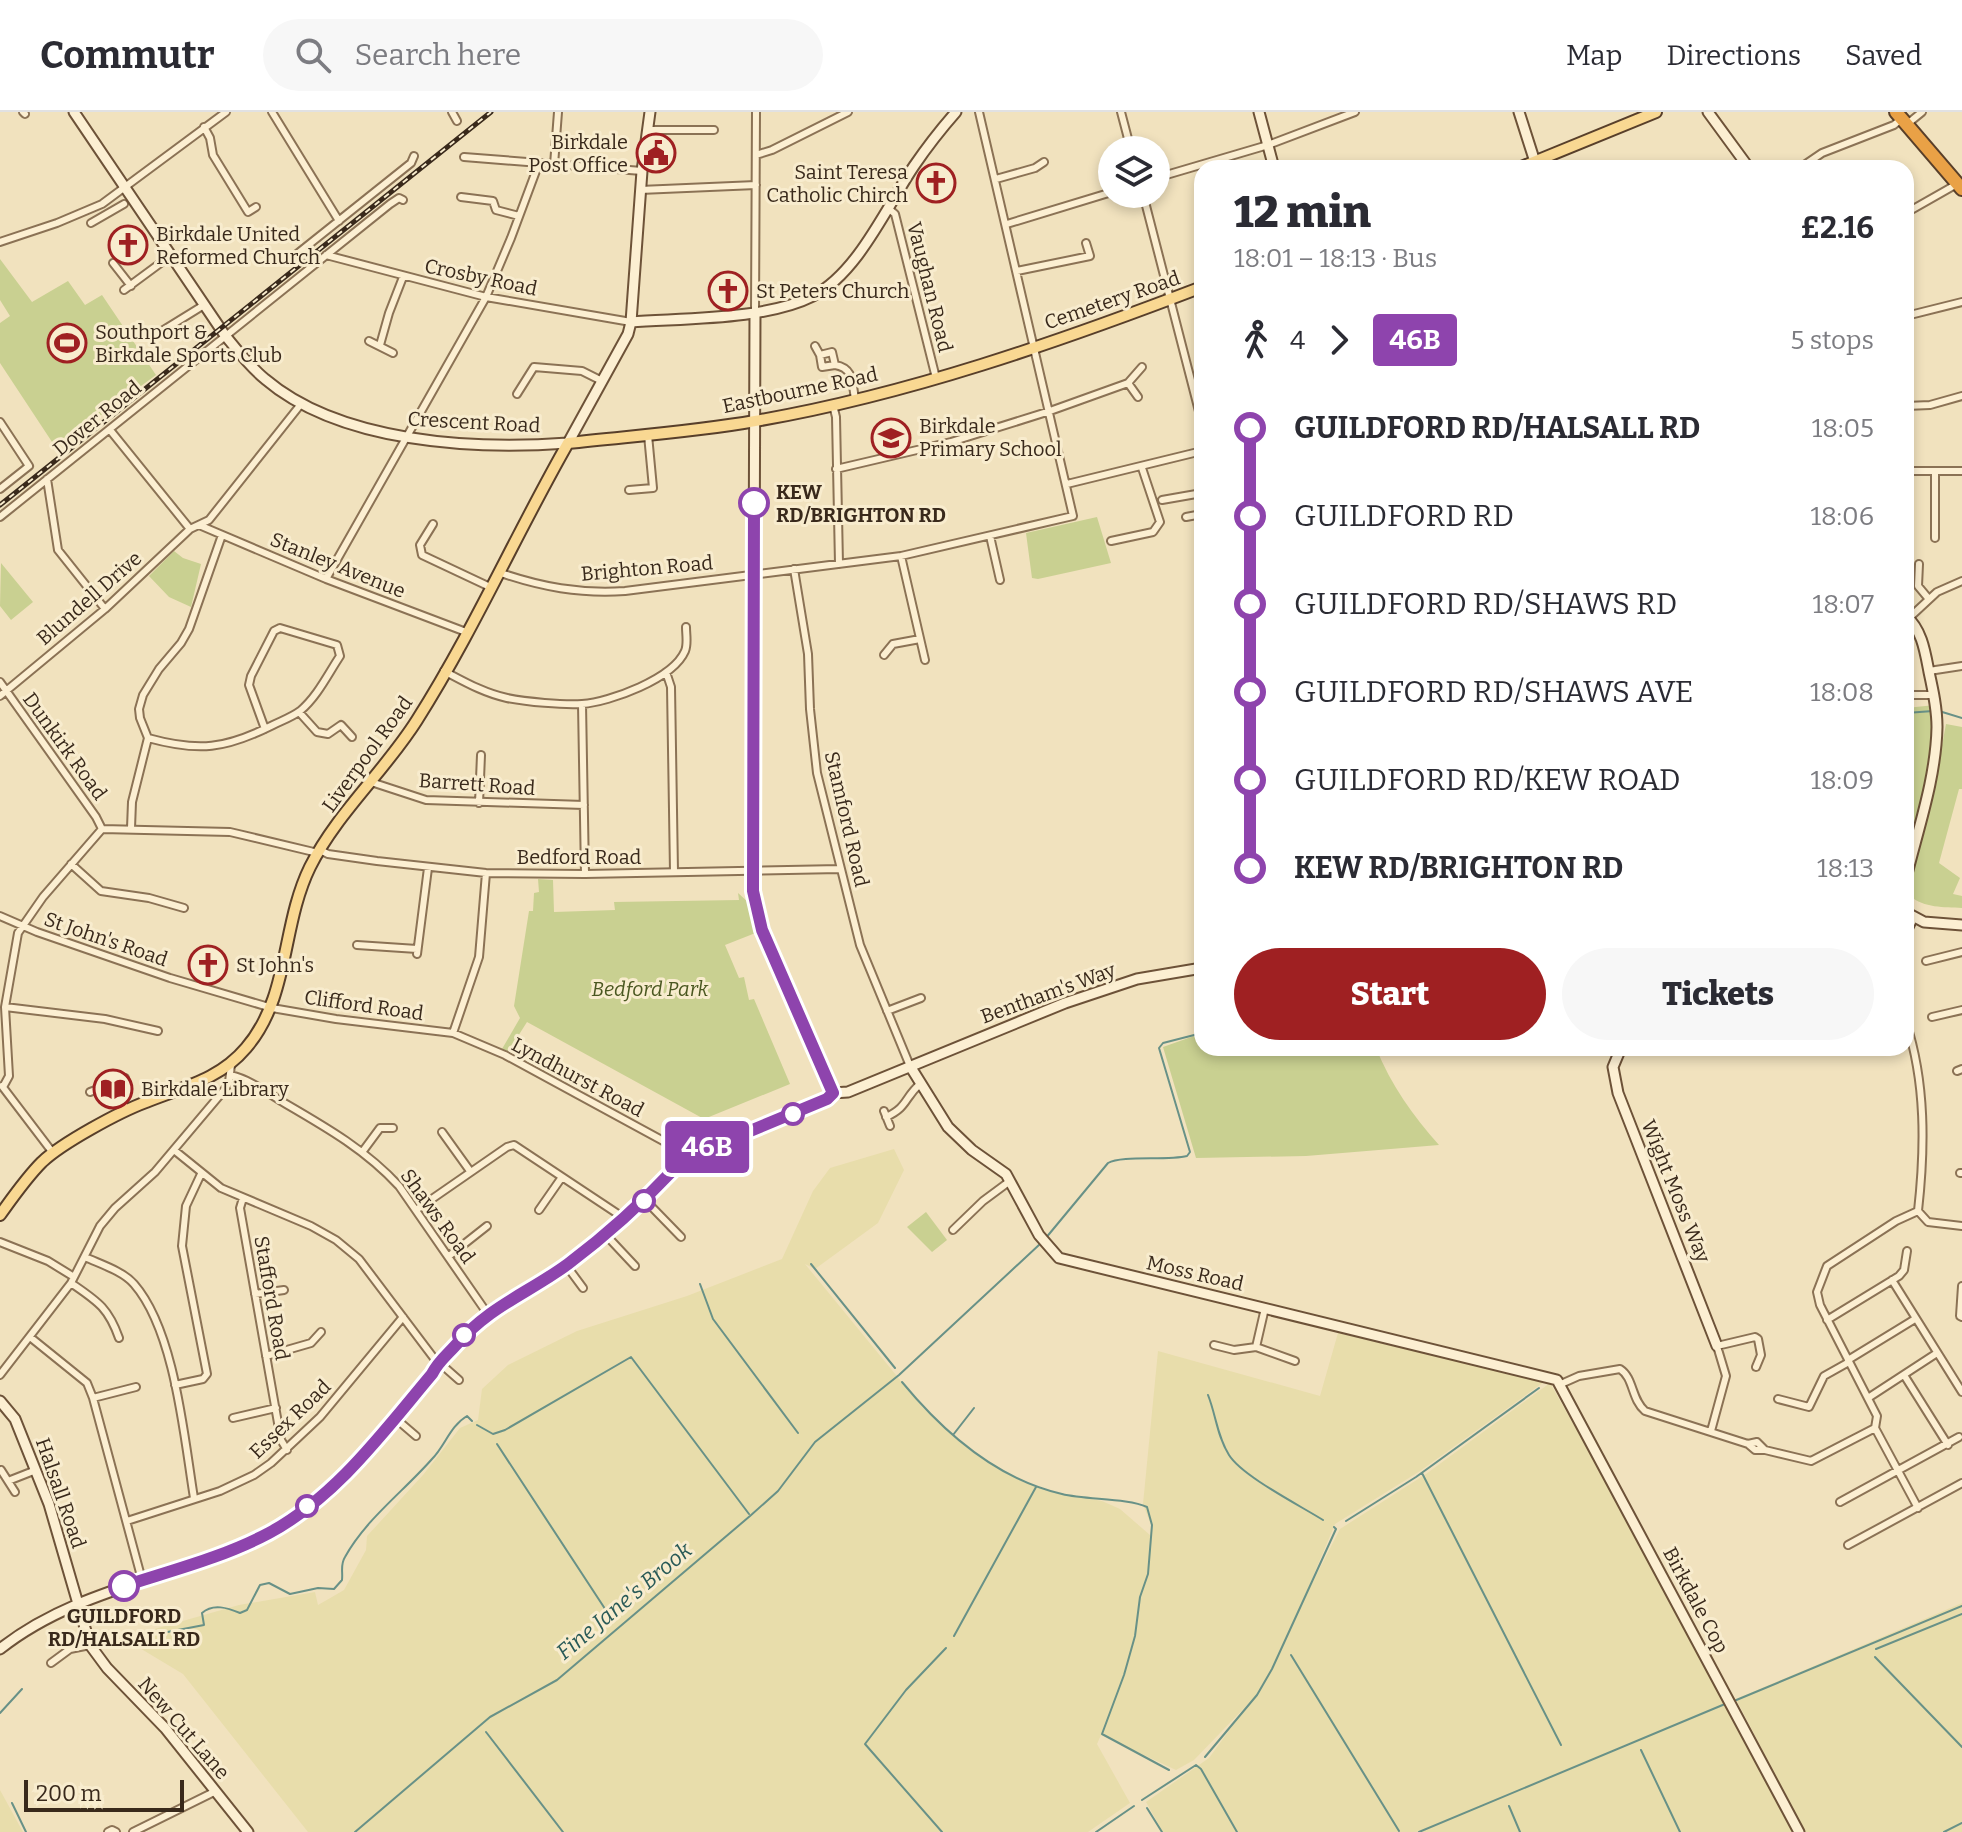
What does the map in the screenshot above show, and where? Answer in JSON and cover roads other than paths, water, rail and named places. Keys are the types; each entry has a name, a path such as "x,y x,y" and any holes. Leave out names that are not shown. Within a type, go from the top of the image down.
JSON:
{"highway":[{"path":"1901,119 1960,187"}],"main road":[{"path":"1547,160 1656,112"},
{"name":"Cemetery Road","path":"1034,346 1194,290"},
{"name":"Eastbourne Road","path":"568,443 754,422 936,378 1034,346"},
{"name":"Liverpool Road","path":"0,1214 31,1174 53,1153 126,1110 230,1070 261,1029 272,1008 296,906 309,869 418,719 568,443"}],"street":[{"name":"Crescent Road","path":"74,112 222,332 267,381 301,404 320,414 405,438 487,445 568,443"},
{"path":"0,242 102,204 226,112"},
{"path":"272,112 339,221"},
{"path":"452,112 457,121"},
{"path":"554,165 558,112"},
{"name":"Liverpool Road","path":"568,443 628,334 631,322 640,190 650,112"},
{"path":"756,112 751,870 762,930 833,1093"},
{"path":"756,155 848,112"},
{"path":"631,322 755,312 813,296 837,277 859,252 914,165 956,112"},
{"path":"979,112 1067,484 1194,453"},
{"path":"1121,112 1127,136"},
{"path":"1259,112 1272,160"},
{"path":"1217,160 1268,145 1355,112"},
{"path":"1519,112 1534,160"},
{"path":"1708,112 1743,160"},
{"path":"1812,160 1922,112"},
{"path":"204,127 213,155 250,214 256,207"},
{"path":"647,130 714,130"},
{"path":"292,258 411,163 414,156"},
{"path":"464,157 642,171"},
{"path":"996,179 1035,168 1044,162"},
{"path":"326,579 486,297 539,163"},
{"path":"1170,174 1194,167"},
{"path":"640,190 756,185"},
{"path":"1914,209 1960,187"},
{"path":"1007,224 1098,196"},
{"path":"461,197 493,201 496,210 519,216"},
{"name":"Dover Road","path":"0,517 110,430 222,332 390,204 399,198 403,200"},
{"path":"102,204 108,214"},
{"path":"91,223 124,204"},
{"name":"Vaughan Road","path":"888,208 895,214 936,378"},
{"path":"1147,208 1194,391"},
{"path":"1017,271 1090,256 1086,243"},
{"name":"Crosby Road","path":"326,255 486,297 631,322"},
{"path":"113,263 127,288 170,256"},
{"path":"380,345 403,277"},
{"path":"1914,314 1962,302"},
{"path":"157,334 204,305"},
{"path":"369,341 393,353"},
{"path":"815,346 822,367 842,366 849,372 855,399"},
{"path":"820,355 832,352 835,365"},
{"path":"517,394 534,367 582,371 602,381"},
{"path":"836,469 951,442 1050,411 1128,383 1142,367"},
{"path":"1128,383 1138,397"},
{"path":"1914,406 1930,405 1962,396"},
{"path":"199,525 209,520 301,404"},
{"path":"833,405 836,417 839,564"},
{"path":"0,422 29,466 0,489"},
{"path":"110,430 190,529"},
{"path":"629,490 653,488 648,435"},
{"path":"1111,541 1153,532 1160,522 1142,468"},
{"path":"1914,471 1962,471"},
{"path":"1935,471 1935,538"},
{"path":"47,479 58,550 105,609"},
{"name":"Brighton Road","path":"498,572 537,585 595,592 901,556 1073,516 1067,484"},
{"path":"1162,500 1194,494"},
{"path":"1186,517 1194,516"},
{"path":"433,524 420,545 422,555 490,587"},
{"name":"Blundell Drive","path":"3,693 105,609 190,529 199,525"},
{"name":"Stanley Avenue","path":"199,525 326,579 466,632"},
{"path":"131,828 132,802 148,738 140,718 143,695 189,629 222,535"},
{"path":"990,536 1000,580"},
{"path":"901,556 925,660"},
{"path":"1919,564 1918,586 1928,598"},
{"name":"Stamford Road","path":"794,569 808,654 816,772 860,945 910,1066"},
{"path":"1914,611 1928,598 1962,581"},
{"path":"444,671 485,692 511,698 582,704 629,692 666,672 681,659 686,647 686,627"},
{"path":"1914,627 1922,641 1935,705 1931,772 1914,844"},
{"path":"148,738 181,747 204,748 236,742 265,729 299,712 311,699 340,656 337,645 280,628 274,631 249,685 265,729"},
{"path":"895,656 886,653 900,642 920,639"},
{"path":"1929,671 1962,666"},
{"path":"666,672 671,687 674,872"},
{"name":"Dunkirk Road","path":"0,682 3,693 101,823 102,829"},
{"path":"1914,698 1935,705"},
{"path":"582,704 585,874"},
{"path":"299,712 317,732 328,734 341,725 352,737"},
{"path":"479,803 481,755"},
{"name":"Barrett Road","path":"371,782 426,800 584,805"},
{"path":"53,1153 1,1086 9,1076 5,1007 16,939 23,925 102,829"},
{"name":"Bedford Road","path":"102,829 230,832 328,854 486,873 840,869"},
{"path":"71,864 101,891 149,898 184,908"},
{"path":"360,948 417,952 428,868"},
{"path":"453,1033 479,957 486,873"},
{"name":"St John's Road","path":"0,916 170,978 272,1008"},
{"path":"1914,916 1924,922"},
{"path":"1914,926 1924,922 1962,925"},
{"path":"1926,961 1962,952"},
{"name":"Bentham's Way","path":"680,1160 816,1104 833,1093 848,1092 1065,1003 1137,979 1194,969"},
{"path":"905,994 908,1003"},
{"path":"887,1011 921,998"},
{"path":"5,1007 105,1019 158,1031"},
{"name":"Clifford Road","path":"272,1008 453,1033"},
{"path":"1932,1017 1962,1010"},
{"name":"Lyndhurst Road","path":"453,1033 505,1055 667,1143 676,1149 680,1160"},
{"name":"Wight Moss Way","path":"1618,1056 1613,1067 1618,1093 1717,1346"},
{"path":"1914,1056 1922,1090 1922,1181 1918,1211 1928,1222 1962,1226"},
{"name":"Moss Road","path":"910,1066 948,1127 972,1150 1006,1174 1043,1240 1059,1258 1551,1377 1561,1384"},
{"path":"0,1375 73,1280 108,1217 174,1150 225,1089 230,1070"},
{"name":"Shaws Road","path":"230,1070 363,1151 399,1186 487,1313"},
{"path":"90,1092 125,1078"},
{"path":"114,1083 126,1110"},
{"path":"890,1126 885,1114 903,1108 912,1091 920,1084"},
{"path":"363,1151 380,1128 393,1128"},
{"path":"442,1132 470,1171"},
{"path":"416,1210 470,1171 514,1145 624,1218"},
{"path":"174,1150 201,1174 243,1198 311,1226 336,1240 359,1259 438,1362 459,1380"},
{"path":"0,1649 37,1622 77,1603 231,1551 292,1518 347,1472 432,1374 438,1362 487,1313 566,1265 645,1200 680,1160"},
{"path":"175,1385 203,1379 207,1374 182,1246 186,1206 201,1174"},
{"path":"539,1210 562,1177"},
{"path":"953,1230 983,1201 1010,1181"},
{"name":"Stafford Road","path":"243,1198 240,1208 255,1294 281,1440 287,1450"},
{"path":"645,1200 681,1237"},
{"path":"1918,1211 1896,1221 1827,1266 1817,1296 1877,1416 1875,1428 1918,1508"},
{"path":"449,1256 487,1226"},
{"path":"605,1234 635,1266"},
{"path":"0,1242 48,1261 73,1280 111,1315 119,1338"},
{"path":"1827,1320 1902,1273 1907,1251"},
{"path":"85,1257 135,1285 164,1339 194,1498"},
{"path":"566,1265 583,1288"},
{"path":"1892,1280 1962,1392"},
{"path":"1961,1283 1962,1317"},
{"path":"255,1294 284,1290"},
{"path":"1256,1347 1265,1308"},
{"name":"Essex Road","path":"127,1521 220,1491 254,1475 287,1450 320,1417 403,1317"},
{"path":"1778,1399 1809,1407 1824,1376 1915,1319"},
{"path":"266,1356 311,1343 321,1332"},
{"path":"30,1337 87,1383 142,1580"},
{"path":"1711,1431 1726,1376 1717,1346 1755,1337 1761,1355 1756,1367"},
{"path":"1214,1345 1234,1350 1256,1347 1295,1361"},
{"path":"1868,1398 1937,1353"},
{"path":"1561,1384 1579,1376 1620,1369 1626,1373 1635,1400 1645,1411 1748,1444 1757,1442 1765,1450 1811,1461 1875,1428"},
{"path":"1904,1375 1948,1445"},
{"name":"Birkdale Cop","path":"1561,1384 1799,1832"},
{"path":"93,1398 136,1387"},
{"name":"Halsall Road","path":"0,1401 15,1419 49,1504 77,1603"},
{"path":"233,1418 276,1408"},
{"path":"395,1418 416,1436"},
{"path":"1840,1502 1959,1437"},
{"path":"1,1470 15,1492"},
{"path":"8,1481 36,1470"},
{"path":"1848,1545 1962,1483"},
{"name":"New Cut Lane","path":"77,1603 90,1645 107,1668 165,1728 248,1832"},
{"path":"51,1663 70,1649 90,1645"},
{"path":"133,1832 216,1791"},
{"path":"108,1832 116,1832"}],"waterway":[{"path":"1914,712 1933,711"},
{"path":"1939,711 1962,718"},
{"path":"1045,1239 1108,1163 1123,1159 1187,1156 1190,1152 1159,1048 1163,1043 1194,1035"},
{"name":"Fine Jane's Brook","path":"355,1832 490,1717 557,1680 750,1516 778,1491 815,1442 899,1375 1040,1244"},
{"path":"811,1264 895,1368"},
{"path":"700,1284 713,1319 798,1433"},
{"path":"477,1425 493,1434 505,1430 631,1357 749,1514"},
{"path":"902,1382 935,1419 973,1452 1015,1477 1062,1494 1147,1507 1152,1525 1148,1574 1140,1597 1135,1636 1124,1675 1102,1734 1169,1770"},
{"path":"1346,1521 1416,1477 1539,1388"},
{"path":"1208,1395 1222,1440 1236,1463 1258,1481 1323,1520"},
{"path":"953,1435 974,1408"},
{"path":"149,1632 157,1634 204,1625 202,1613 211,1608 226,1608 240,1613 247,1610 260,1585 269,1583 290,1594 318,1588 334,1589 342,1580 343,1560 364,1530 432,1459 456,1425 467,1416 472,1421"},
{"path":"497,1444 613,1621"},
{"path":"1422,1473 1561,1745"},
{"path":"954,1636 1036,1487"},
{"path":"1205,1757 1257,1695 1272,1669 1336,1529 1334,1527"},
{"path":"1734,1701 1962,1606"},
{"path":"1876,1649 1962,1614"},
{"path":"942,1832 865,1744 906,1690 946,1648"},
{"path":"1291,1655 1399,1831"},
{"path":"1875,1657 1962,1747"},
{"path":"0,1713 22,1689"},
{"path":"1419,1832 1725,1704"},
{"path":"486,1732 563,1832"},
{"path":"1641,1750 1680,1832"},
{"path":"1142,1800 1196,1765 1237,1832"},
{"path":"12,1803 26,1832"},
{"path":"1096,1832 1134,1806"},
{"path":"1509,1806 1520,1832"},
{"path":"1147,1808 1162,1832"},
{"path":"1944,1832 1962,1823"}],"railway":[{"path":"0,505 491,112"}],"place":[{"name":"Birkdale Post Office","path":"656,153"},
{"name":"Saint Teresa Catholic Chirch","path":"936,183"},
{"name":"Birkdale United Reformed Church","path":"128,245"},
{"name":"St Peters Church","path":"728,291"},
{"name":"Southport & Birkdale Sports Club","path":"67,343"},
{"name":"Birkdale Primary School","path":"891,438"},
{"name":"KEW RD/BRIGHTON RD","path":"754,503"},
{"name":"St John's","path":"208,965"},
{"name":"Birkdale Library","path":"113,1089"},
{"name":"GUILDFORD RD/HALSALL RD","path":"124,1586"}],"park label":[{"name":"Bedford Park","path":"650,989"}]}
